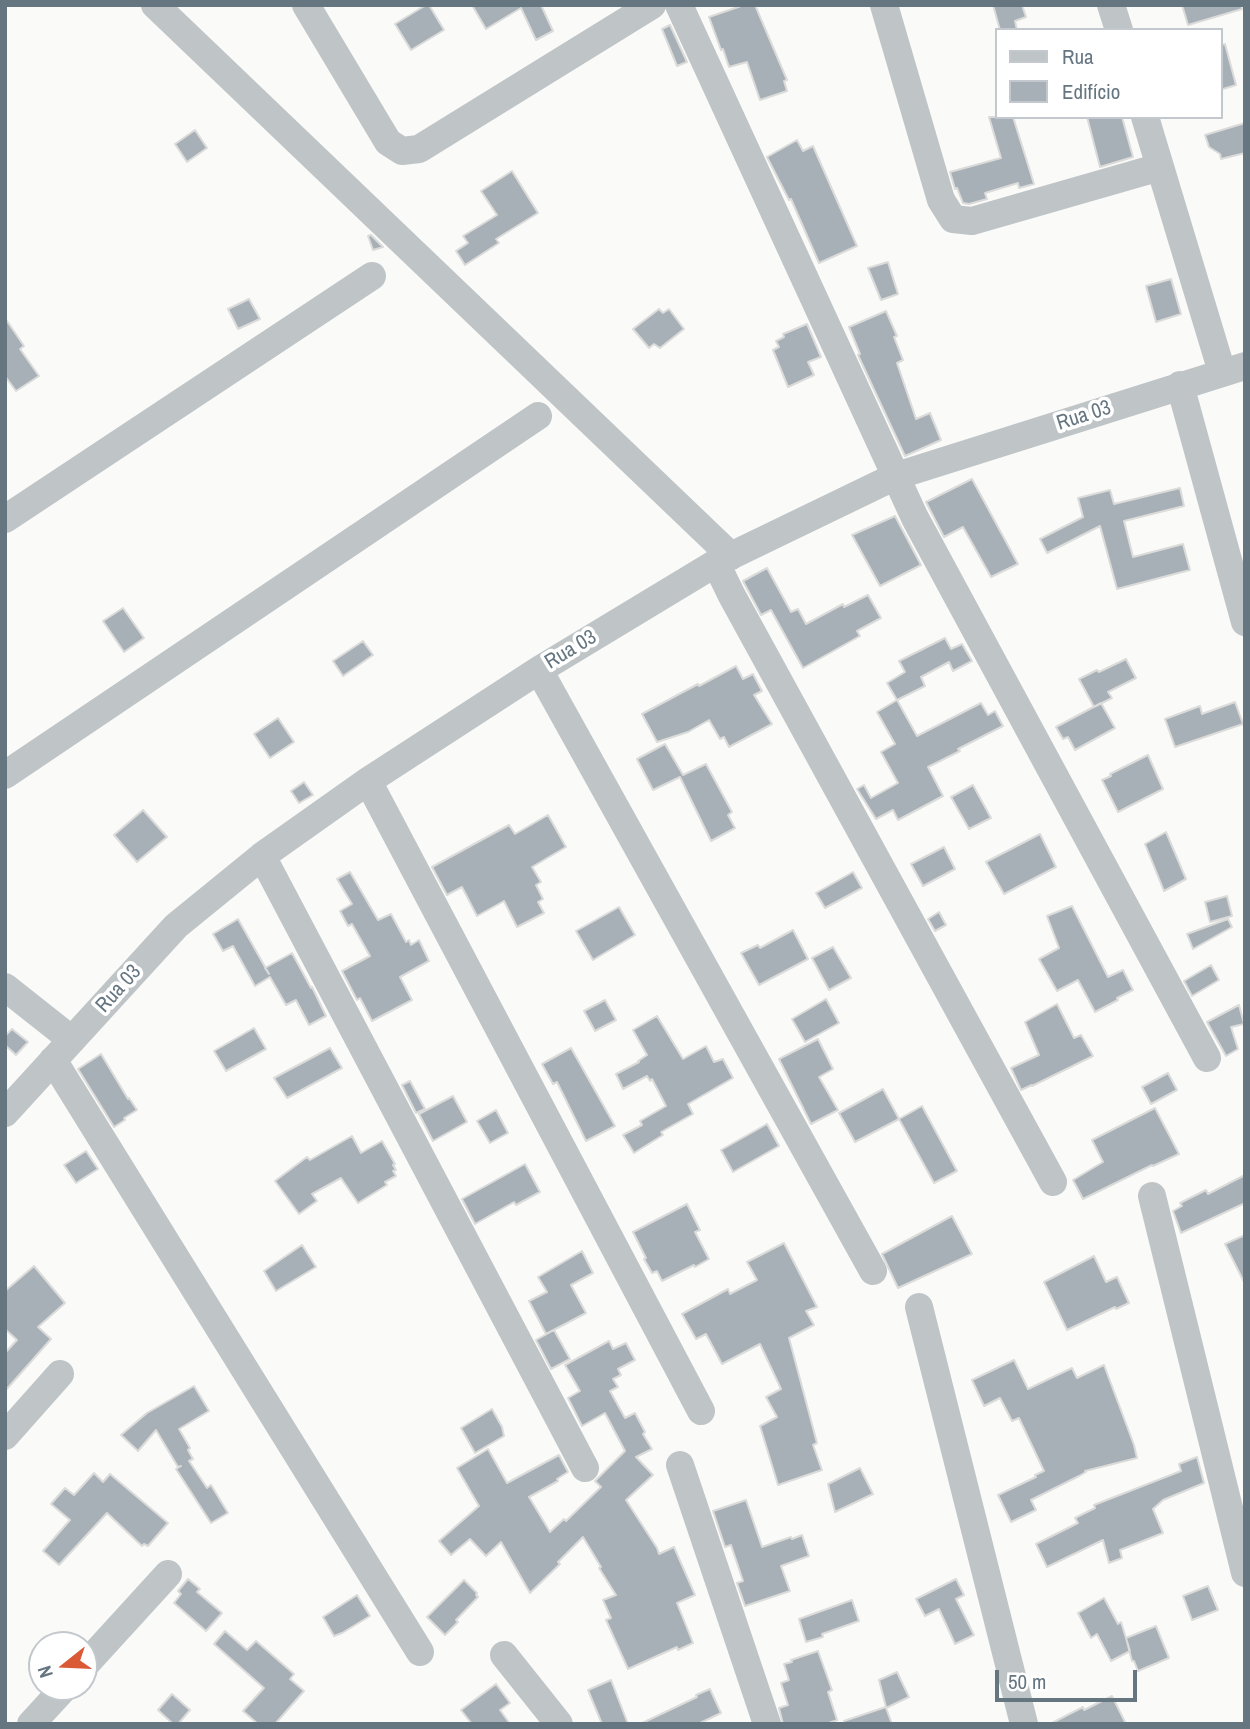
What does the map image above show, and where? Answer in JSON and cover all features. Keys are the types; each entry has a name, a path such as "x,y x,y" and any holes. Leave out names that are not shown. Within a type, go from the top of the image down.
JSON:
{"street":[{"path":"155,5 723,559 745,619 1053,1182"},
{"path":"306,5 388,142 402,151 419,149 647,7"},
{"path":"679,5 915,519 1207,1058"},
{"path":"884,5 941,200 954,219 972,221 1160,167"},
{"path":"1111,5 1118,28"},
{"path":"1146,119 1160,167 1233,369"},
{"path":"5,519 372,276"},
{"name":"Rua 03","path":"5,1113 176,926 262,856 368,781 539,670 723,559 896,476 1233,369"},
{"path":"1180,385 1245,622"},
{"path":"5,775 538,416"},
{"path":"539,670 873,1271"},
{"path":"368,781 701,1412"},
{"path":"262,856 585,1468"},
{"path":"5,987 62,1050 420,1652"},
{"path":"1152,1196 1245,1573"},
{"path":"919,1307 1024,1724"},
{"path":"5,1436 60,1374"},
{"path":"680,1465 767,1724"},
{"path":"98,1651 168,1574"},
{"path":"505,1655 559,1724"},
{"path":"31,1724 52,1701"}],"building":[{"path":"429,5 444,30 411,50 395,24"},
{"path":"472,5 541,5 553,31 536,40 521,8 486,29"},
{"path":"744,5 755,5 787,80 784,81 787,91 760,100 747,62 729,67 709,17"},
{"path":"993,5 1022,5 1026,17 1015,21 1017,28 999,28"},
{"path":"1182,5 1241,5 1242,9 1188,25"},
{"path":"670,25 687,62 677,66 662,29"},
{"path":"1225,44 1236,85 1222,89 1222,45"},
{"path":"989,117 1014,119 1034,184 1019,188 1018,183 985,193 987,199 963,203 950,172 1001,158"},
{"path":"1088,119 1123,119 1133,157 1100,167"},
{"path":"1245,123 1245,153 1221,159 1220,154 1209,147 1205,135"},
{"path":"195,130 207,148 187,162 175,144"},
{"path":"797,140 803,151 813,146 857,246 819,263 791,199 789,200 767,157"},
{"path":"512,171 538,213 496,239 499,243 465,265 456,251 468,243 463,236 497,215 481,191"},
{"path":"371,235 383,247 373,250 368,236"},
{"path":"888,262 898,294 881,300 868,268"},
{"path":"1171,279 1181,314 1156,322 1146,286"},
{"path":"249,299 260,319 238,329 228,309"},
{"path":"659,309 663,313 669,309 684,329 660,348 654,344 649,348 633,329"},
{"path":"886,311 897,336 894,337 903,360 897,363 916,419 930,413 941,440 905,456 858,355 860,354 849,327"},
{"path":"5,318 24,346 20,349 39,376 16,391 5,376"},
{"path":"807,324 821,357 808,362 814,375 788,387 773,350 779,347 776,341 784,337 783,334"},
{"path":"972,479 1018,564 991,577 963,527 944,537 926,502"},
{"path":"1180,488 1184,506 1124,521 1133,557 1183,544 1190,570 1117,589 1100,526 1047,553 1040,539 1083,517 1078,498 1110,490 1114,504"},
{"path":"895,516 921,565 880,586 852,535"},
{"path":"767,568 791,612 798,609 806,624 843,604 844,607 868,595 881,618 857,631 860,636 803,668 771,610 761,615 743,581"},
{"path":"123,608 144,638 124,652 103,621"},
{"path":"945,638 951,649 962,644 972,661 953,671 949,662 921,677 925,686 897,700 887,683 905,672 899,661"},
{"path":"363,641 373,655 343,676 333,661"},
{"path":"1126,659 1136,678 1108,692 1112,698 1094,707 1079,679"},
{"path":"736,666 743,679 753,674 762,691 754,695 772,724 729,747 724,737 720,739 709,720 688,732 657,742 642,714"},
{"path":"897,700 917,736 981,703 988,715 995,711 1003,726 928,767 943,796 898,820 893,810 876,819 857,789 864,785 871,798 898,783 881,752 895,744 877,712"},
{"path":"1235,702 1243,724 1175,747 1165,719 1200,706 1202,714"},
{"path":"1101,703 1115,728 1075,750 1068,737 1063,739 1056,727"},
{"path":"278,718 294,742 270,758 254,734"},
{"path":"665,744 683,775 706,764 732,812 728,815 735,828 711,841 680,777 653,790 637,759"},
{"path":"1148,755 1163,789 1118,812 1102,780"},
{"path":"304,782 313,795 299,803 291,791"},
{"path":"973,785 991,818 969,829 951,797"},
{"path":"143,810 167,837 137,862 114,835"},
{"path":"548,815 566,847 532,867 541,882 536,885 543,899 538,902 544,913 517,927 504,901 477,916 462,887 447,895 432,867 509,825 515,834"},
{"path":"1166,832 1186,879 1164,891 1145,844"},
{"path":"1040,834 1056,867 1004,894 986,862"},
{"path":"944,847 955,869 923,886 911,864"},
{"path":"350,872 378,920 391,914 406,942 409,940 411,945 419,940 429,961 400,977 412,1000 372,1021 342,971 370,956 352,924 348,926 340,911 352,904 337,879"},
{"path":"853,872 862,888 825,908 816,893"},
{"path":"1227,896 1232,916 1210,922 1205,902"},
{"path":"1072,906 1108,977 1123,970 1133,990 1095,1012 1078,980 1057,991 1039,959 1059,948 1047,916"},
{"path":"619,907 635,935 593,960 576,931"},
{"path":"939,912 946,925 935,931 928,919"},
{"path":"238,919 265,968 292,953 326,1016 309,1025 296,1000 286,1005 270,977 255,986 233,946 223,951 213,934"},
{"path":"1228,919 1232,927 1193,949 1187,934"},
{"path":"793,930 808,959 759,985 741,953 758,945 760,948"},
{"path":"833,947 851,978 829,990 812,958"},
{"path":"1211,965 1219,980 1192,996 1184,981"},
{"path":"826,999 839,1023 805,1042 792,1019"},
{"path":"605,1000 616,1020 595,1031 584,1011"},
{"path":"1057,1004 1074,1038 1081,1035 1093,1056 1021,1090 1011,1068 1039,1055 1025,1022"},
{"path":"1239,1005 1244,1024 1231,1027 1238,1049 1226,1056 1207,1022"},
{"path":"657,1016 683,1059 706,1046 714,1062 723,1059 733,1078 688,1104 693,1114 661,1132 663,1135 634,1153 623,1135 642,1125 640,1121 666,1106 652,1079 650,1081 647,1076 623,1089 616,1074 647,1055 633,1030"},
{"path":"254,1028 266,1049 226,1071 214,1051"},
{"path":"12,1029 28,1042 16,1055 5,1045 5,1036"},
{"path":"818,1039 833,1069 819,1077 838,1110 811,1124 779,1059"},
{"path":"330,1048 342,1068 287,1098 274,1078"},
{"path":"571,1048 615,1126 586,1141 557,1082 553,1084 542,1064"},
{"path":"101,1054 137,1110 114,1127 78,1069"},
{"path":"1168,1073 1177,1090 1151,1104 1142,1087"},
{"path":"410,1081 425,1109 416,1113 402,1085"},
{"path":"883,1089 899,1119 855,1142 839,1113"},
{"path":"453,1096 467,1122 433,1141 419,1114"},
{"path":"922,1106 957,1171 934,1183 899,1119"},
{"path":"1155,1108 1179,1154 1083,1199 1073,1180 1103,1162 1092,1140"},
{"path":"496,1110 508,1133 490,1143 477,1121"},
{"path":"767,1124 779,1146 733,1172 721,1150"},
{"path":"352,1136 361,1153 382,1141 395,1164 393,1165 396,1170 393,1171 396,1176 385,1182 387,1185 358,1203 341,1178 312,1194 317,1201 299,1214 275,1181 307,1157 310,1160"},
{"path":"86,1151 98,1169 76,1183 64,1165"},
{"path":"525,1164 540,1192 516,1205 514,1202 475,1224 462,1199"},
{"path":"1245,1175 1245,1203 1181,1233 1173,1211 1182,1206 1180,1203 1206,1190 1208,1194"},
{"path":"687,1204 700,1230 695,1232 709,1259 662,1281 657,1271 652,1273 633,1232"},
{"path":"952,1216 972,1254 898,1288 882,1254"},
{"path":"1245,1235 1245,1284 1225,1244"},
{"path":"784,1243 817,1307 806,1311 814,1325 789,1338 817,1443 813,1445 822,1470 778,1485 760,1426 777,1417 766,1397 781,1389 760,1344 722,1364 706,1334 696,1339 682,1314 728,1289 730,1294 757,1280 747,1262"},
{"path":"302,1245 316,1267 276,1291 264,1271"},
{"path":"582,1251 593,1273 571,1285 586,1313 546,1334 529,1301 547,1292 538,1277"},
{"path":"1094,1256 1106,1282 1117,1277 1129,1303 1067,1330 1044,1282"},
{"path":"34,1266 65,1303 38,1327 51,1339 5,1391 5,1353 17,1340 5,1329 5,1291"},
{"path":"554,1330 570,1359 551,1369 536,1340"},
{"path":"609,1341 613,1349 626,1343 635,1360 618,1369 621,1375 613,1379 618,1387 610,1391 625,1418 635,1413 652,1449 636,1457 653,1475 626,1500 659,1554 674,1547 695,1595 677,1603 693,1643 678,1650 677,1647 628,1669 606,1620 611,1618 603,1600 616,1595 583,1537 530,1593 501,1542 486,1556 470,1539 451,1555 439,1541 479,1506 457,1468 488,1449 507,1483 559,1455 568,1472 557,1479 558,1481 529,1497 550,1532 564,1519 566,1521 601,1487 595,1481 625,1451 605,1413 582,1426 568,1398 580,1391 565,1365"},
{"path":"1014,1360 1028,1389 1072,1368 1077,1378 1104,1365 1137,1458 1085,1471 1031,1500 1036,1510 1011,1522 998,1495 1044,1471 1019,1418 1012,1421 1000,1398 984,1406 972,1380"},
{"path":"194,1386 209,1411 179,1429 190,1448 188,1450 193,1459 189,1461 207,1488 211,1485 228,1513 211,1523 176,1469 181,1466 178,1467 156,1430 138,1451 121,1435 147,1413"},
{"path":"492,1409 504,1436 475,1453 461,1428"},
{"path":"1197,1457 1204,1483 1163,1500 1153,1509 1163,1533 1120,1550 1122,1558 1109,1563 1103,1540 1047,1567 1036,1544 1078,1523 1075,1518 1095,1508 1094,1505 1181,1471 1179,1464"},
{"path":"860,1468 873,1494 835,1512 828,1484"},
{"path":"94,1473 103,1482 110,1474 168,1523 148,1546 142,1546 107,1513 59,1565 43,1551 70,1520 51,1504 65,1488 74,1495"},
{"path":"746,1500 762,1547 802,1535 809,1556 781,1566 790,1591 745,1606 737,1583 743,1581 731,1545 725,1547 713,1511"},
{"path":"188,1579 200,1589 197,1592 222,1613 206,1631 174,1603 181,1594 178,1591"},
{"path":"956,1579 964,1595 956,1599 974,1635 955,1644 939,1609 925,1616 916,1599"},
{"path":"464,1580 478,1597 445,1635 427,1617"},
{"path":"1208,1586 1218,1610 1192,1620 1183,1596"},
{"path":"357,1595 370,1616 334,1636 323,1617"},
{"path":"1104,1598 1118,1624 1121,1622 1130,1651 1111,1661 1097,1634 1091,1638 1078,1613"},
{"path":"852,1600 859,1621 806,1642 799,1619"},
{"path":"1156,1626 1169,1658 1138,1671 1132,1661 1126,1638"},
{"path":"225,1631 247,1650 256,1641 294,1674 290,1679 304,1691 275,1724 258,1724 243,1711 264,1688 214,1644"},
{"path":"818,1651 832,1690 828,1692 837,1720 826,1724 783,1724 779,1708 788,1705 781,1683 789,1680 784,1664"},
{"path":"897,1672 909,1697 886,1708 892,1724 845,1724 844,1721 886,1707 879,1680"},
{"path":"611,1680 628,1724 602,1724 588,1690"},
{"path":"496,1684 510,1703 500,1710 510,1724 472,1724 461,1710"},
{"path":"710,1689 721,1713 698,1724 640,1724 697,1697 696,1695"},
{"path":"172,1694 190,1710 178,1724 173,1724 158,1710"},
{"path":"1112,1696 1126,1724 1050,1724 1083,1707 1084,1710"}]}
